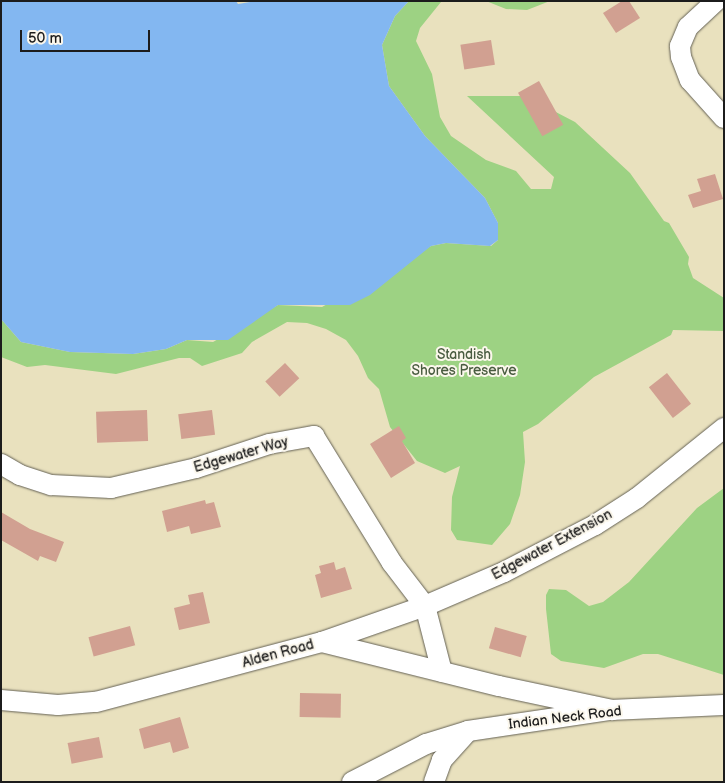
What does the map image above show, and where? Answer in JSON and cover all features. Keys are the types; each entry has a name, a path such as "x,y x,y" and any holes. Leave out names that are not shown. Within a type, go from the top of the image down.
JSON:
{"street":[{"path":"716,1 694,19 684,33 680,46 685,69 702,98 724,118"},
{"name":"Edgewater Extension","path":"322,642 425,606 504,572 595,525 637,498 724,428"},
{"name":"Edgewater Way","path":"1,464 20,475 51,485 111,488 196,468 269,444 314,436 392,563 425,606"},
{"path":"425,606 442,672"},
{"name":"Alden Road","path":"1,700 58,705 94,702 322,642 442,672 612,710"},
{"name":"Indian Neck Road","path":"352,782 426,744 468,731 612,710 724,705"},
{"path":"434,782 442,760 468,731"}],"green space":[{"name":"Standish Shores Preserve","path":"409,1 447,1 441,2 420,28 416,41 432,74 440,117 451,136 486,160 516,171 531,189 551,189 554,177 467,96 525,96 575,122 630,173 664,221 669,223 689,257 688,264 693,278 724,298 724,331 673,330 671,335 594,377 538,424 523,432 525,462 520,495 510,524 492,545 457,540 451,530 452,497 460,466 445,473 417,461 390,427 379,389 368,378 358,356 346,340 326,329 307,323 287,322 252,342 242,353 202,366 190,358 179,358 116,374 45,365 27,367 1,357 1,319 21,342 70,352 133,354 166,349 187,340 213,342 278,305 322,307 431,246 446,243 491,246 498,240 498,223 485,198 425,136 389,86 382,45 395,16"},
{"path":"486,1 550,1 527,10 506,9"},
{"path":"724,488 724,675 658,654 643,654 604,668 561,661 551,654 546,609 546,595 549,589 566,590 589,606 603,602 629,582 697,508"}],"water":[{"path":"1,1 236,1 238,4 256,1 409,1 395,16 382,45 389,86 425,136 485,198 498,223 498,240 490,246 446,243 431,246 370,295 350,305 278,305 228,340 187,340 166,349 133,354 70,352 21,342 1,319"}],"building":[{"path":"622,1 629,1 640,18 616,33 603,13"},
{"path":"491,40 495,65 464,70 460,45"},
{"path":"539,81 563,125 542,136 518,93"},
{"path":"715,174 723,199 693,208 688,195 701,191 697,179"},
{"path":"285,363 299,378 280,397 265,381"},
{"path":"667,373 691,404 673,418 649,387"},
{"path":"147,410 148,441 97,443 96,412"},
{"path":"212,410 215,435 181,439 178,414"},
{"path":"399,426 406,438 402,441 415,463 391,478 370,444"},
{"path":"205,500 206,504 214,502 221,527 191,534 189,526 167,532 162,511"},
{"path":"1,512 30,529 64,542 56,562 40,556 38,561 1,540"},
{"path":"334,562 336,570 345,567 352,589 321,598 315,575 321,573 319,566"},
{"path":"203,592 210,623 179,630 174,608 190,604 188,595"},
{"path":"130,626 135,645 94,656 88,637"},
{"path":"495,627 527,636 521,657 489,648"},
{"path":"300,693 341,694 341,718 300,717"},
{"path":"180,717 189,748 173,753 170,742 144,749 139,729"},
{"path":"99,737 103,758 72,764 68,743"}]}
